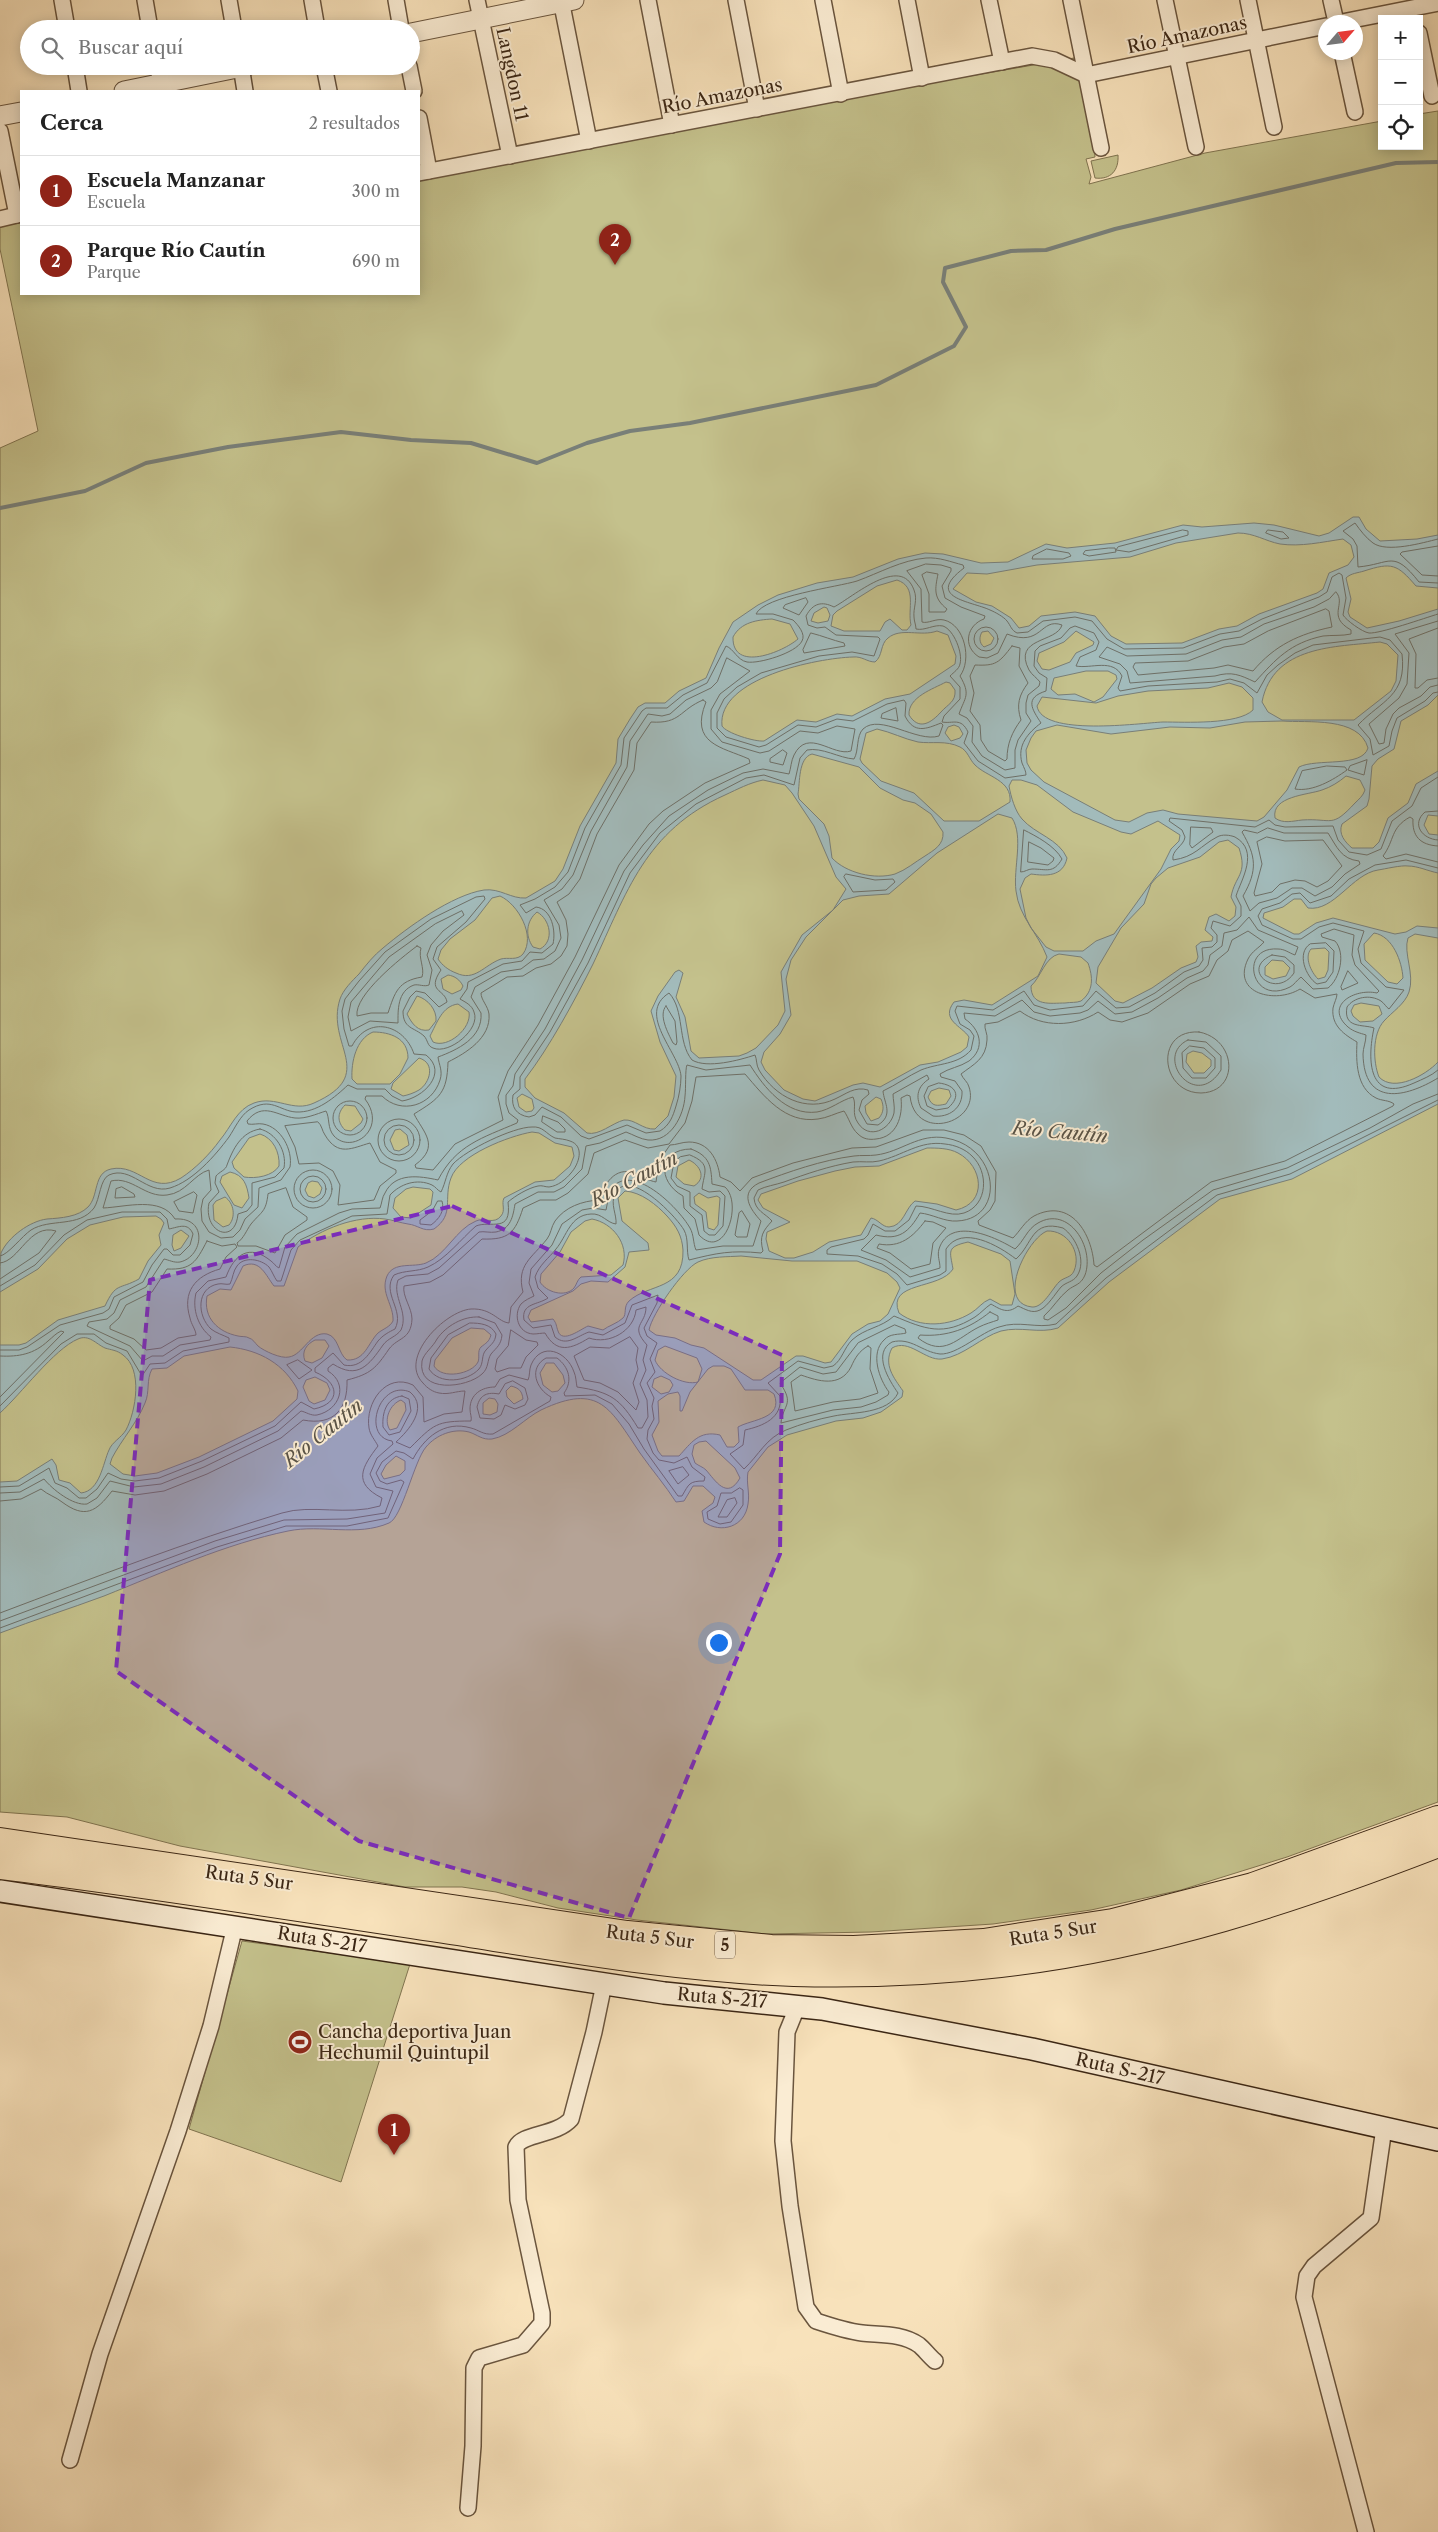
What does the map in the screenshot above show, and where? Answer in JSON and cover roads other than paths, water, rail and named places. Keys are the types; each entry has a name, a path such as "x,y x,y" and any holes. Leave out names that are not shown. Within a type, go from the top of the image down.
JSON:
{"highway":[{"name":"Ruta 5 Sur","path":"0,1842 628,1935 763,1948 854,1950 984,1943 1113,1923 1253,1887 1438,1820"},
{"name":"Ruta 5 Sur","path":"0,1865 147,1884 656,1961 740,1969 846,1972 926,1970 1002,1963 1126,1943 1211,1922 1285,1900 1438,1843"}],"main road":[{"name":"Ruta S-217","path":"0,1891 664,1993 798,2005 1032,2049 1438,2140"}],"street":[{"path":"62,0 65,20"},
{"path":"145,0 148,20"},
{"path":"229,0 232,20"},
{"path":"312,0 315,20"},
{"path":"396,0 400,20"},
{"name":"Langdon 11","path":"477,0 510,156"},
{"path":"648,0 672,125"},
{"path":"736,0 757,109"},
{"path":"823,0 841,94"},
{"path":"907,0 922,78"},
{"path":"989,0 1002,62"},
{"path":"1071,0 1101,148"},
{"path":"1165,0 1196,147"},
{"path":"1248,0 1274,127"},
{"path":"1331,0 1334,15"},
{"path":"420,31 566,1 589,141"},
{"path":"1363,18 1438,3"},
{"name":"Río Amazonas","path":"424,172 841,94 1032,56 1054,60 1086,75 1318,28"},
{"path":"1423,52 1432,96"},
{"path":"1344,60 1355,112"},
{"path":"77,75 80,90"},
{"path":"127,90 160,80 192,75"},
{"path":"244,75 245,90"},
{"path":"326,75 329,90"},
{"path":"411,75 414,90"},
{"path":"0,116 20,112"},
{"path":"420,129 424,172"},
{"path":"0,131 19,215 0,219"},
{"path":"70,2460 100,2354 178,2131 211,2026 236,1926"},
{"path":"468,2508 473,2446 474,2368 480,2358 523,2345 542,2323 542,2313 518,2200 516,2147 524,2139 554,2131 564,2126 571,2118 594,2032 604,1984"},
{"path":"798,2005 787,2032 783,2141 790,2206 806,2307 816,2321 863,2333 883,2333 905,2339 920,2345 924,2352 935,2361"},
{"path":"1366,2532 1304,2297 1307,2276 1314,2266 1371,2218 1384,2128"}],"water":[{"name":"Río Cautín","path":"1353,517 1359,517 1366,529 1380,541 1417,539 1438,535 1438,588 1416,586 1399,569 1388,566 1355,573 1346,578 1351,599 1348,612 1350,617 1367,628 1399,621 1438,609 1438,695 1428,705 1401,721 1394,749 1378,759 1372,766 1367,806 1342,824 1341,831 1345,840 1352,848 1373,848 1379,842 1388,818 1408,803 1416,784 1438,771 1438,816 1428,815 1424,825 1429,834 1438,835 1438,873 1405,866 1378,870 1360,878 1335,899 1317,908 1308,908 1301,899 1294,899 1283,907 1264,913 1263,918 1294,934 1299,934 1316,923 1333,918 1395,934 1406,932 1417,926 1438,928 1438,938 1415,934 1408,938 1407,950 1411,978 1409,992 1380,1027 1377,1033 1375,1056 1379,1077 1393,1083 1401,1083 1418,1077 1438,1062 1438,1104 1292,1179 1220,1199 1109,1282 1058,1328 1051,1330 1016,1329 1001,1331 986,1337 958,1354 942,1359 929,1357 905,1346 892,1348 889,1366 903,1391 902,1397 881,1412 863,1418 836,1421 787,1435 768,1447 748,1472 746,1512 737,1523 731,1526 725,1528 711,1526 704,1522 702,1511 713,1503 715,1497 703,1486 693,1486 684,1501 676,1502 611,1413 601,1404 590,1400 577,1399 561,1402 541,1410 511,1431 492,1439 485,1439 469,1432 457,1431 435,1439 421,1454 399,1511 389,1523 377,1527 352,1530 301,1529 241,1543 172,1568 104,1596 0,1633 0,1482 17,1481 52,1459 56,1465 59,1480 70,1483 81,1493 93,1487 100,1476 110,1447 126,1430 130,1422 136,1391 133,1370 129,1361 123,1355 89,1339 82,1338 69,1344 59,1352 0,1413 0,1345 26,1343 58,1320 105,1306 115,1290 139,1279 148,1261 161,1245 159,1235 164,1223 156,1216 123,1217 90,1225 67,1239 38,1269 0,1292 1,1253 4,1247 27,1226 40,1220 79,1213 88,1207 94,1197 101,1175 105,1171 121,1168 130,1170 153,1181 171,1183 181,1178 202,1161 243,1109 248,1106 262,1101 270,1101 306,1106 333,1092 343,1081 347,1069 337,1015 340,999 343,992 370,960 418,922 458,898 471,893 490,890 526,898 555,881 563,869 580,826 616,763 618,739 638,707 645,703 665,703 679,691 706,678 733,622 758,605 778,595 817,583 853,577 898,559 925,553 943,554 981,563 1008,562 1046,544 1067,548 1115,543 1183,525 1202,527 1254,523 1274,525 1319,536 1329,533","holes":["1238,533 1249,534 1275,543 1288,545 1311,544 1343,539 1351,545 1354,557 1348,565 1329,573 1323,589 1317,593 1259,614 1237,626 1219,629 1182,643 1126,644 1111,636 1095,616 1075,612 1041,616 1029,626 1019,628 1011,618 992,606 976,602 953,589 967,573 987,574 1037,565 1130,557 1176,543","897,580 903,583 910,593 911,625 907,630 902,630 890,619 885,622 880,631 844,631 831,626 833,615 837,611 877,586","824,607 827,608 830,615 828,621 818,623 811,621 814,613","772,619 790,624 798,639 771,654 749,657 741,654 735,648 733,637 740,628 755,621","937,631 948,635 956,656 955,664 910,694 885,699 852,716 837,714 816,722 797,720 764,741 741,736 722,726 725,709 735,695 752,683 772,674 817,661 856,657 875,662 885,641 893,635 899,633","988,631 994,638 991,644 984,647 981,644 980,636 982,632","1076,631 1094,642 1093,645 1076,653 1070,662 1049,670 1042,669 1037,661 1039,653 1064,642","1380,642 1387,644 1398,655 1396,681 1391,691 1354,720 1282,720 1268,712 1262,702 1268,683 1279,669 1293,659 1309,652 1345,645","1086,671 1108,671 1116,675 1117,679 1103,697 1094,702 1075,694 1058,695 1051,689 1054,678","946,682 950,683 955,690 951,703 925,724 917,723 909,715 913,703 922,694","1229,683 1242,687 1253,698 1253,710 1246,715 1236,718 1211,722 1163,722 1093,726 1056,722 1043,716 1037,706 1042,697 1096,703 1118,696 1148,691 1208,688","1245,722 1318,722 1331,723 1354,731 1363,738 1368,748 1364,754 1357,758 1307,764 1299,767 1287,790 1264,817 1257,821 1178,814 1163,810 1147,813 1129,822 1115,820 1044,782 1031,770 1027,763 1026,750 1036,731 1057,725 1111,734 1170,727 1210,728","954,725 959,727 963,734 960,738 951,741 945,733 948,727","877,729 918,742 944,743 960,747 975,765 1003,784 1010,795 1010,802 979,821 944,821 914,793 881,781 860,759 866,733","812,754 859,767 880,788 903,800 915,803 931,814 943,832 942,840 932,852 895,874 870,876 845,868 832,858 829,836 824,824 799,799 802,766 807,756","1346,776 1360,780 1365,790 1361,797 1336,819 1288,822 1275,818 1275,811 1284,801 1322,790","763,780 785,785 792,793 814,826 836,877 846,889 833,910 802,935 781,972 785,1011 778,1025 756,1048 747,1053 739,1056 699,1058 691,1051 685,1017 676,997 683,973 679,970 675,972 658,996 651,1011 660,1042 676,1076 674,1097 668,1116 655,1129 624,1120 596,1133 587,1133 564,1113 535,1098 525,1087 525,1079 570,1008 629,888 657,845 675,826 698,810 739,788","1012,780 1021,780 1037,785 1073,812 1121,832 1131,834 1158,821 1180,835 1179,841 1171,849 1161,869 1114,934 1096,941 1083,951 1054,951 1046,947 1032,930 1047,957 1038,976 992,1005 964,1000 954,1002 949,1014 969,1037 967,1047 961,1052 938,1062 920,1065 880,1087 863,1083 853,1085 815,1101 803,1099 784,1090 765,1070 761,1062 764,1052 780,1034 791,1015 786,979 791,960 806,937 843,900 859,896 889,894 937,853 998,814 1012,818 1015,826 1018,843 1016,891 1021,909 1030,926 1026,918 1020,889 1025,878 1031,874 1048,875 1058,872 1062,869 1067,858 1053,841 1033,829 1022,819 1014,804 1010,790 1009,786","1228,840 1239,848 1242,864 1231,897 1236,907 1235,916 1229,921 1216,914 1209,917 1205,930 1213,937 1212,941 1201,942 1196,946 1198,957 1196,962 1181,968 1152,988 1123,1003 1115,1001 1096,983 1098,967 1121,928 1144,904 1151,884 1168,868 1200,857 1219,842","500,896 507,900 519,913 526,930 526,947 521,956 501,959 474,974 463,975 443,965 438,959 441,950 450,939 475,920 492,898","537,912 548,925 549,936 545,945 540,949 533,947 530,943 528,929 533,916","1374,933 1386,939 1395,951 1401,965 1403,978 1397,984 1388,982 1365,960 1364,944","1325,948 1329,952 1328,970 1325,977 1318,979 1308,960 1311,949","1059,954 1081,957 1088,963 1091,984 1085,997 1079,1002 1065,1003 1043,1002 1034,998 1031,986 1047,963","1272,960 1283,961 1290,968 1286,976 1273,979 1265,975 1265,967","448,975 457,979 463,986 461,990 452,994 443,989 441,979","417,996 431,1006 435,1013 436,1021 429,1030 422,1030 411,1021 407,1014","1361,1003 1379,1006 1382,1014 1373,1021 1360,1022 1353,1016 1351,1011 1354,1005","458,1004 469,1012 467,1024 458,1036 452,1040 445,1043 433,1042 430,1036 444,1012 452,1005","373,1032 386,1033 401,1041 405,1046 408,1058 400,1074 390,1084 357,1084 352,1079 352,1065 356,1052 367,1035","1193,1051 1202,1053 1211,1060 1211,1066 1204,1073 1194,1073 1186,1062 1187,1054","419,1058 428,1064 430,1073 426,1083 419,1090 403,1096 391,1089 393,1083","939,1088 949,1090 951,1096 946,1104 937,1105 933,1104 928,1097 931,1091","522,1094 532,1099 534,1108 532,1111 526,1112 519,1107 517,1098","876,1097 881,1099 883,1107 879,1118 871,1121 866,1113 865,1106","345,1105 355,1106 363,1119 351,1131 345,1130 339,1121 339,1114","400,1129 407,1135 409,1145 399,1151 394,1150 390,1140 395,1130","532,1132 539,1133 555,1143 572,1147 574,1156 570,1166 554,1180 535,1182 504,1198 503,1212 498,1219 479,1220 469,1225 439,1254 426,1263 394,1268 390,1271 385,1282 385,1288 392,1310 393,1321 378,1333 366,1351 358,1358 347,1360 334,1338 327,1334 321,1334 311,1339 294,1355 289,1357 277,1356 261,1348 247,1337 224,1331 210,1317 207,1311 207,1296 220,1289 231,1290 243,1266 254,1264 262,1269 274,1286 284,1286 298,1247 328,1229 351,1221 374,1218 391,1220 427,1230 434,1229 444,1218 449,1186 456,1170 474,1154 498,1142","260,1134 265,1136 275,1146 279,1166 273,1172 259,1177 244,1177 234,1168 232,1162 249,1138","927,1148 939,1148 954,1151 966,1159 973,1166 978,1184 973,1200 966,1206 956,1210 937,1204 915,1201 898,1224 894,1226 887,1227 871,1218 861,1235 829,1242 813,1252 794,1258 785,1258 769,1251 766,1239 767,1232 790,1222 763,1208 758,1200 761,1194 798,1181 855,1167 879,1166","689,1160 693,1162 699,1168 701,1176 698,1183 694,1186 684,1184 676,1177 678,1166","230,1172 242,1178 246,1185 249,1198 242,1208 234,1205 220,1182 222,1176","312,1181 318,1182 322,1188 320,1194 314,1198 308,1196 305,1190 308,1183","413,1187 430,1189 433,1192 431,1205 411,1218 401,1217 393,1208 395,1198 406,1189","625,1191 643,1196 667,1216 676,1228 683,1250 682,1263 678,1273 664,1284 637,1295 629,1301 623,1318 603,1330 588,1326 572,1335 563,1336 560,1335 553,1319 531,1322 528,1317 531,1310 573,1291 581,1284 591,1281 608,1282 625,1267 629,1252 649,1250 648,1243 622,1221 618,1198","699,1193 708,1198 717,1196 720,1198 718,1225 714,1230 708,1228 706,1212 695,1204 694,1197","225,1197 232,1206 233,1218 229,1225 223,1227 214,1220 213,1205 216,1201","592,1219 607,1225 618,1236 624,1250 623,1265 611,1275 581,1277 574,1288 566,1293 551,1291 543,1286 540,1282 541,1274 560,1252 571,1232 585,1221","181,1230 189,1236 181,1248 174,1251 172,1245 173,1235","1047,1231 1054,1232 1061,1234 1071,1244 1076,1257 1073,1273 1059,1282 1040,1304 1032,1307 1021,1303 1016,1295 1015,1283 1018,1270 1024,1258 1039,1236","968,1242 1001,1254 1010,1261 1015,1294 1012,1305 1001,1305 990,1299 963,1317 954,1321 935,1324 916,1322 899,1313 897,1303 900,1296 916,1287 946,1276 953,1269 951,1254 953,1248","741,1256 792,1261 857,1261 887,1273 897,1282 900,1288 888,1314 880,1321 868,1324 852,1334 831,1362 825,1363 803,1356 796,1356 761,1380 753,1380 704,1348 675,1338 656,1335 649,1330 662,1303 684,1273 692,1266 703,1260","471,1328 484,1329 491,1335 480,1349 478,1362 470,1370 457,1374 443,1373 434,1366 435,1360 452,1338","315,1340 325,1340 329,1346 322,1358 312,1363 305,1361 304,1351","665,1346 697,1358 702,1369 698,1382 692,1383 673,1377 662,1369 655,1360 658,1350","230,1347 251,1351 270,1360 286,1373 298,1391 297,1399 273,1421 199,1457 157,1473 135,1476 123,1474 110,1464 142,1410 152,1369 167,1368 184,1356","546,1363 554,1363 563,1375 565,1383 558,1391 552,1392 543,1385 540,1373","713,1366 724,1366 731,1369 745,1390 768,1390 774,1394 775,1409 765,1417 738,1427 739,1442 734,1447 727,1447 720,1435 706,1434 696,1439 679,1456 662,1456 652,1435 659,1422 658,1401 668,1394 678,1392 680,1396 680,1411 682,1411 690,1392 708,1369","661,1376 670,1380 673,1385 669,1392 661,1394 652,1387 654,1379","315,1377 327,1383 330,1390 325,1400 314,1404 309,1401 303,1387 306,1380","511,1386 514,1387 520,1390 523,1399 514,1404 507,1397 506,1391","489,1398 495,1399 498,1404 497,1412 490,1415 483,1414 483,1403","401,1400 405,1403 406,1410 397,1428 390,1430 387,1422 389,1413 397,1402","706,1441 735,1468 740,1478 735,1485 726,1488 717,1483 705,1469 695,1463 692,1454 694,1445","396,1456 405,1461 405,1470 400,1475 384,1479 381,1474 386,1465"]}],"waterway":[{"path":"0,508 85,491 146,463 228,447 341,432 411,440 471,443 537,463 587,443 630,431 690,423 876,385 954,346 966,327 943,282 945,268 1011,251 1046,250 1115,229 1396,163 1438,162"}],"place":[{"name":"Parque Río Cautín","path":"615,265"},
{"name":"Cancha deportiva Juan Hechumil Quintupil","path":"300,2042"},
{"name":"Escuela Manzanar","path":"394,2155"}]}
